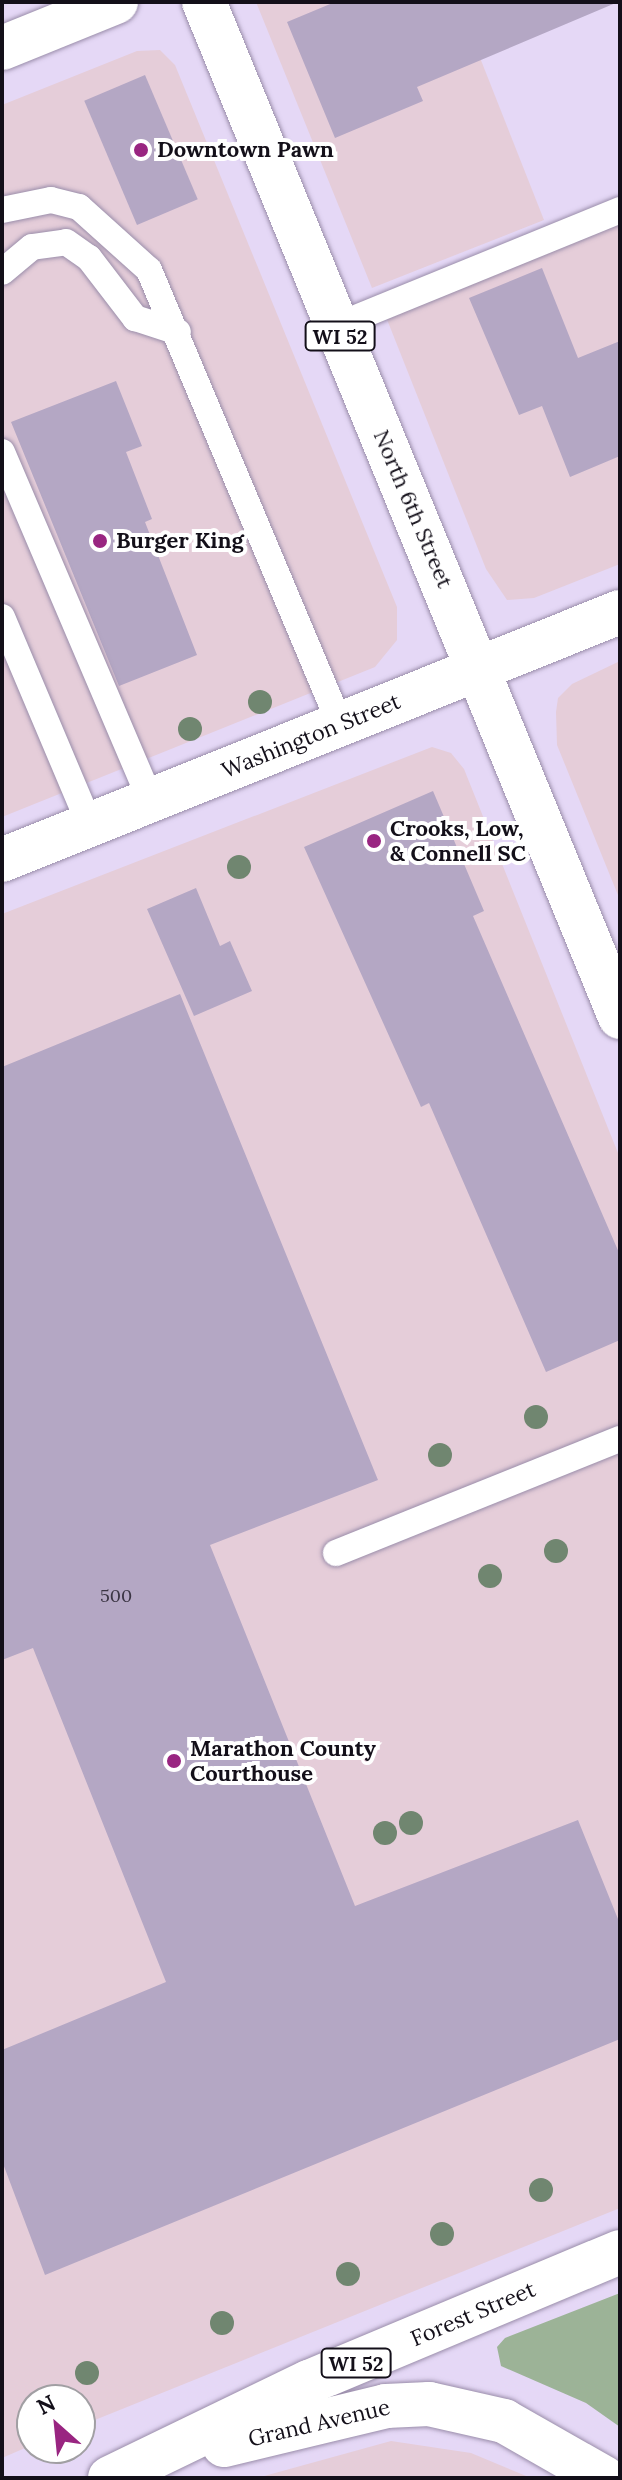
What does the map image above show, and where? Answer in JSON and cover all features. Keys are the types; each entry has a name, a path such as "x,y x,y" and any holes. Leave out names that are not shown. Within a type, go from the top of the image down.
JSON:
{"main road":[{"path":"2,48 116,2"},
{"name":"North 6th Street","path":"204,2 620,1017"},
{"name":"Washington Street","path":"2,860 620,612"},
{"name":"Forest Street","path":"110,2478 309,2382 616,2255"},
{"name":"Grand Avenue","path":"118,2478 303,2423 416,2403 504,2421 604,2478"}],"lane":[{"path":"2,210 51,200 79,207 149,270 178,332 340,724"},
{"path":"336,326 620,210"},
{"path":"2,272 32,247 66,242 89,258 135,318 178,332"},
{"path":"2,452 151,801"},
{"path":"2,617 90,825"},
{"path":"336,1553 620,1439"}],"shaded area":[{"path":"256,2 458,2 544,220 372,288"},
{"path":"160,50 175,65 397,607 397,640 375,667 2,817 2,105 137,51"},
{"path":"620,221 620,564 534,598 507,600 486,569 386,317"},
{"path":"620,661 620,900 557,745 556,712 558,698 572,684"},
{"path":"432,747 451,753 464,769 620,1158 620,2208 96,2420 96,2384 16,2384 16,2452 2,2458 2,914"},
{"path":"391,2441 471,2453 531,2478 257,2478"}],"green space":[{"path":"620,2293 620,2427 586,2403 501,2366 497,2347 505,2338"}],"building":[{"path":"335,2 618,2 417,87 423,101 335,138 287,22"},
{"name":"Downtown Pawn","path":"145,75 198,199 137,225 84,101"},
{"path":"542,268 578,358 620,341 620,456 570,477 542,406 519,415 469,298"},
{"name":"Burger King","path":"116,381 142,446 126,452 152,519 145,522 197,655 119,686 11,422"},
{"path":"433,791 484,911 473,916 620,1255 620,1340 546,1372 429,1103 421,1107 304,847"},
{"path":"196,888 220,946 230,941 252,991 194,1016 147,909"},
{"path":"180,994 378,1480 210,1545 355,1906 578,1820 620,1924 620,2039 45,2275 2,2161 2,2050 166,1982 33,1648 2,1660 2,1067"}],"place":[{"name":"Downtown Pawn","path":"141,150"},
{"name":"Burger King","path":"100,541"},
{"name":"Crooks, Low, & Connell SC","path":"374,841"},
{"name":"Marathon County Courthouse","path":"174,1761"}]}
